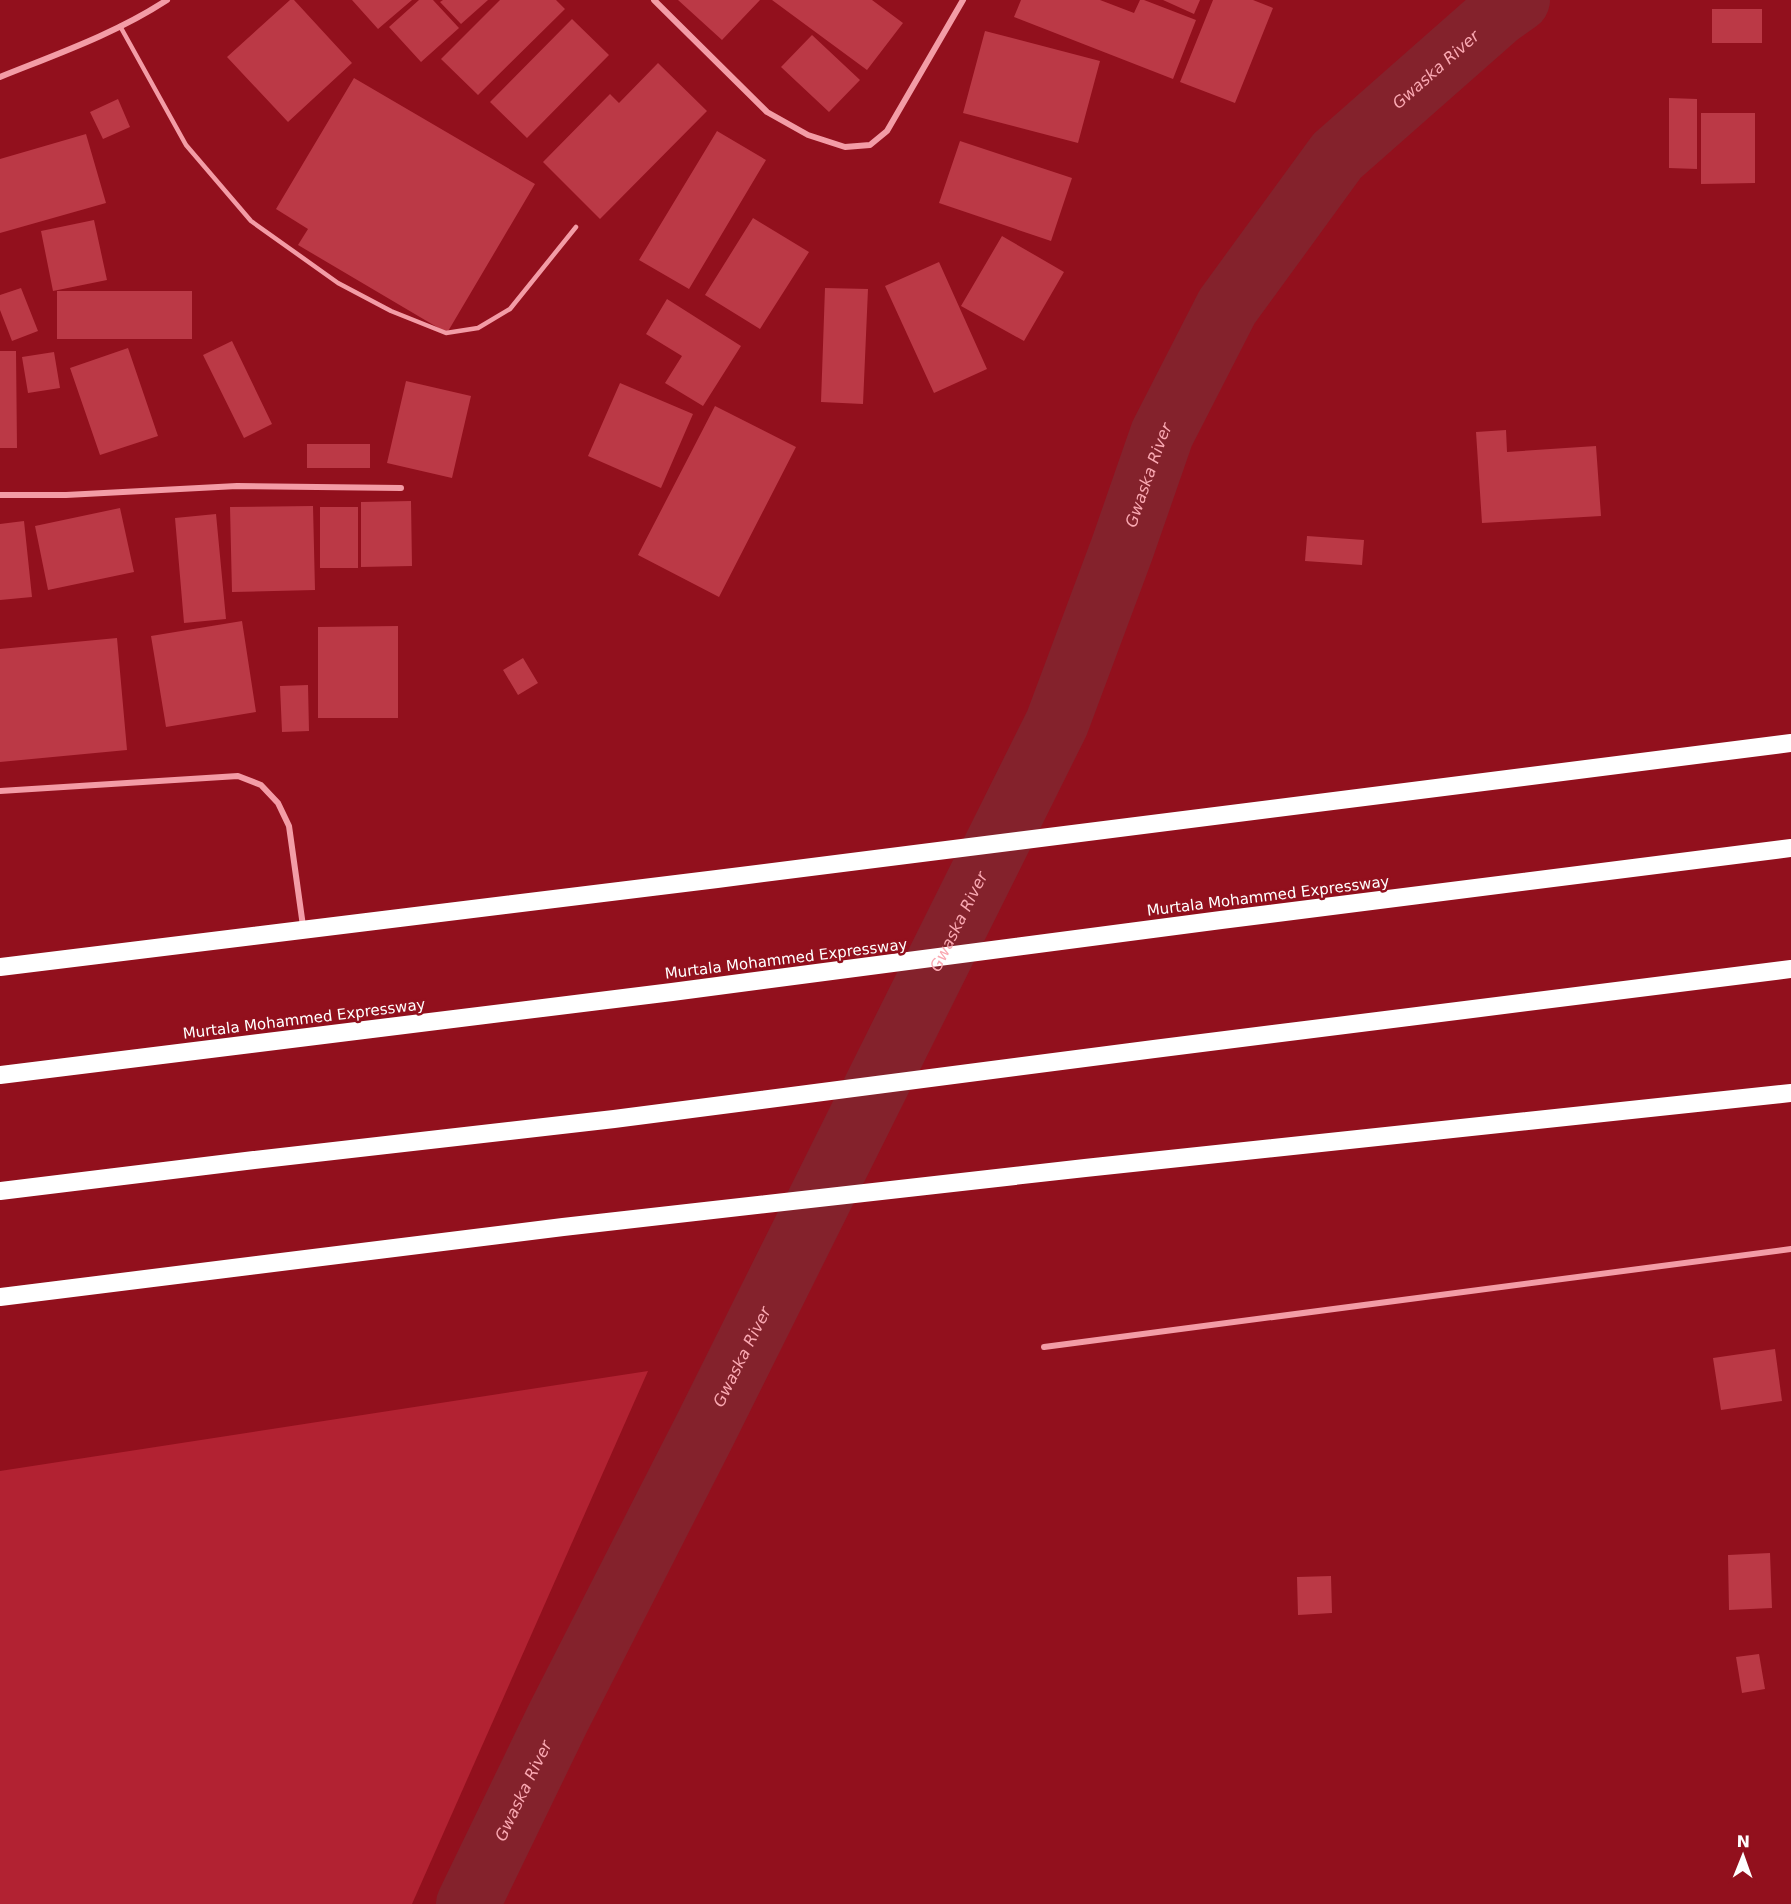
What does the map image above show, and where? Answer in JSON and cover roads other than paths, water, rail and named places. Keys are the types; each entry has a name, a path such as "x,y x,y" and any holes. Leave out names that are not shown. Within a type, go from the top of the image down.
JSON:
{"highway":[{"path":"0,967 1791,743"},
{"name":"Murtala Mohammed Expressway","path":"0,1075 672,992 1791,848"},
{"path":"0,1191 614,1119 1154,1048 1791,969"},
{"path":"0,1298 563,1227 1084,1168 1791,1093"}],"street":[{"path":"0,77 85,43 149,12 167,0"},
{"path":"654,0 767,112 808,135 845,147 870,146 887,131 963,0"},
{"path":"0,495 66,495 237,486 401,488"},
{"path":"0,791 238,776 261,784 278,803 289,826 303,930"},
{"path":"1044,1347 1791,1249"}],"lane":[{"path":"120,26 186,145 251,221 338,282 390,310 446,333 478,328 510,309 576,227"}],"waterway":[{"name":"Gwaska River","path":"468,1904 558,1718 705,1430 1057,723 1162,434 1227,307 1337,156 1497,15 1518,0"}]}
